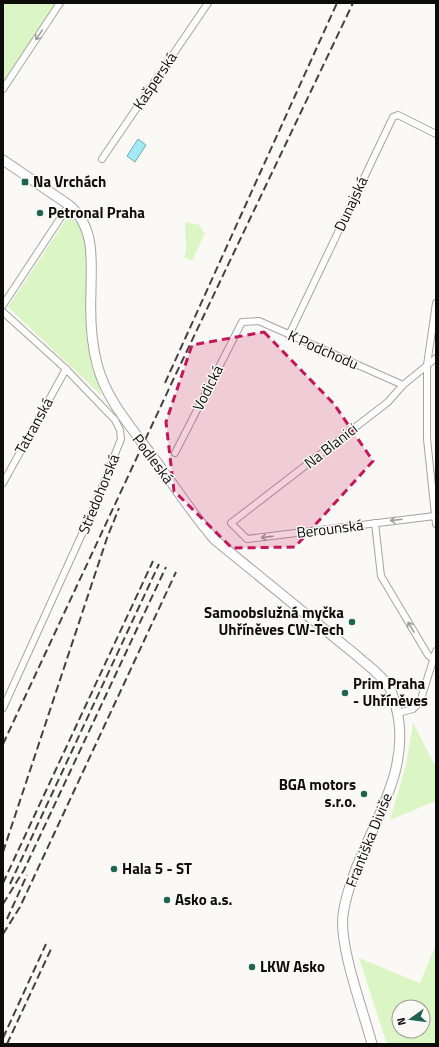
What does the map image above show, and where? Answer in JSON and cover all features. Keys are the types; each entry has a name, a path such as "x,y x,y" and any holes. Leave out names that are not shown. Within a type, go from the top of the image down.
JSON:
{"main road":[{"name":"Podleská","path":"3,160 69,205 81,216 90,238 92,340 99,371 114,404 132,430 211,535 239,561 356,655 378,675 388,686 398,713"},
{"name":"Františka Diviše","path":"372,1044 345,947 343,916 355,871 382,810 396,768 400,748 400,723 398,713"}],"street":[{"path":"3,89 60,3"},
{"name":"Kašperská","path":"102,159 208,3"},
{"name":"Dunajská","path":"290,335 393,117 398,115 436,134"},
{"path":"3,304 69,205"},
{"path":"436,303 427,365 427,439 436,524"},
{"name":"Středohorská","path":"3,312 66,369 115,420 120,430 121,440 92,512 3,708"},
{"name":"K Podchodu","path":"242,322 259,321 403,385"},
{"name":"Vodická","path":"175,453 242,322"},
{"name":"Na Blanici","path":"231,523 388,402 403,385 436,358"},
{"name":"Tatranská","path":"3,482 66,369"},
{"name":"Berounská","path":"231,523 247,539 435,516"},
{"path":"375,523 381,576 428,655 434,660"},
{"path":"398,713 413,709 420,702 436,651"}],"highlighted area":[{"path":"264,332 334,404 373,461 295,547 232,548 174,491 166,422 192,345"}],"green space":[{"path":"3,3 56,3 3,82"},
{"path":"69,215 83,230 86,248 86,334 92,368 102,396 8,307"},
{"path":"186,222 200,225 205,233 192,261 184,257 186,249"},
{"path":"413,723 436,767 436,801 390,820 406,765"},
{"path":"436,944 436,1044 387,1044 359,958 420,983"}],"water":[{"path":"138,139 146,145 135,162 127,156"}],"railway":[{"path":"165,383 337,3"},
{"path":"3,744 174,378 353,3"},
{"path":"3,852 107,538 119,508"},
{"path":"3,883 153,561"},
{"path":"10,884 159,564"},
{"path":"3,904 24,870 166,567"},
{"path":"3,934 20,907 176,572"},
{"path":"7,919 27,875"},
{"path":"3,1038 46,944"},
{"path":"7,1044 52,947"}],"place":[{"name":"Na Vrchách","path":"25,182"},
{"name":"Petronal Praha","path":"40,213"},
{"name":"Samoobslužná myčka Uhříněves CW-Tech","path":"352,622"},
{"name":"Prim Praha - Uhříněves","path":"345,693"},
{"name":"BGA motors s.r.o.","path":"364,794"},
{"name":"Hala 5 - ST","path":"114,869"},
{"name":"Asko a.s.","path":"167,900"},
{"name":"LKW Asko","path":"252,967"}]}
